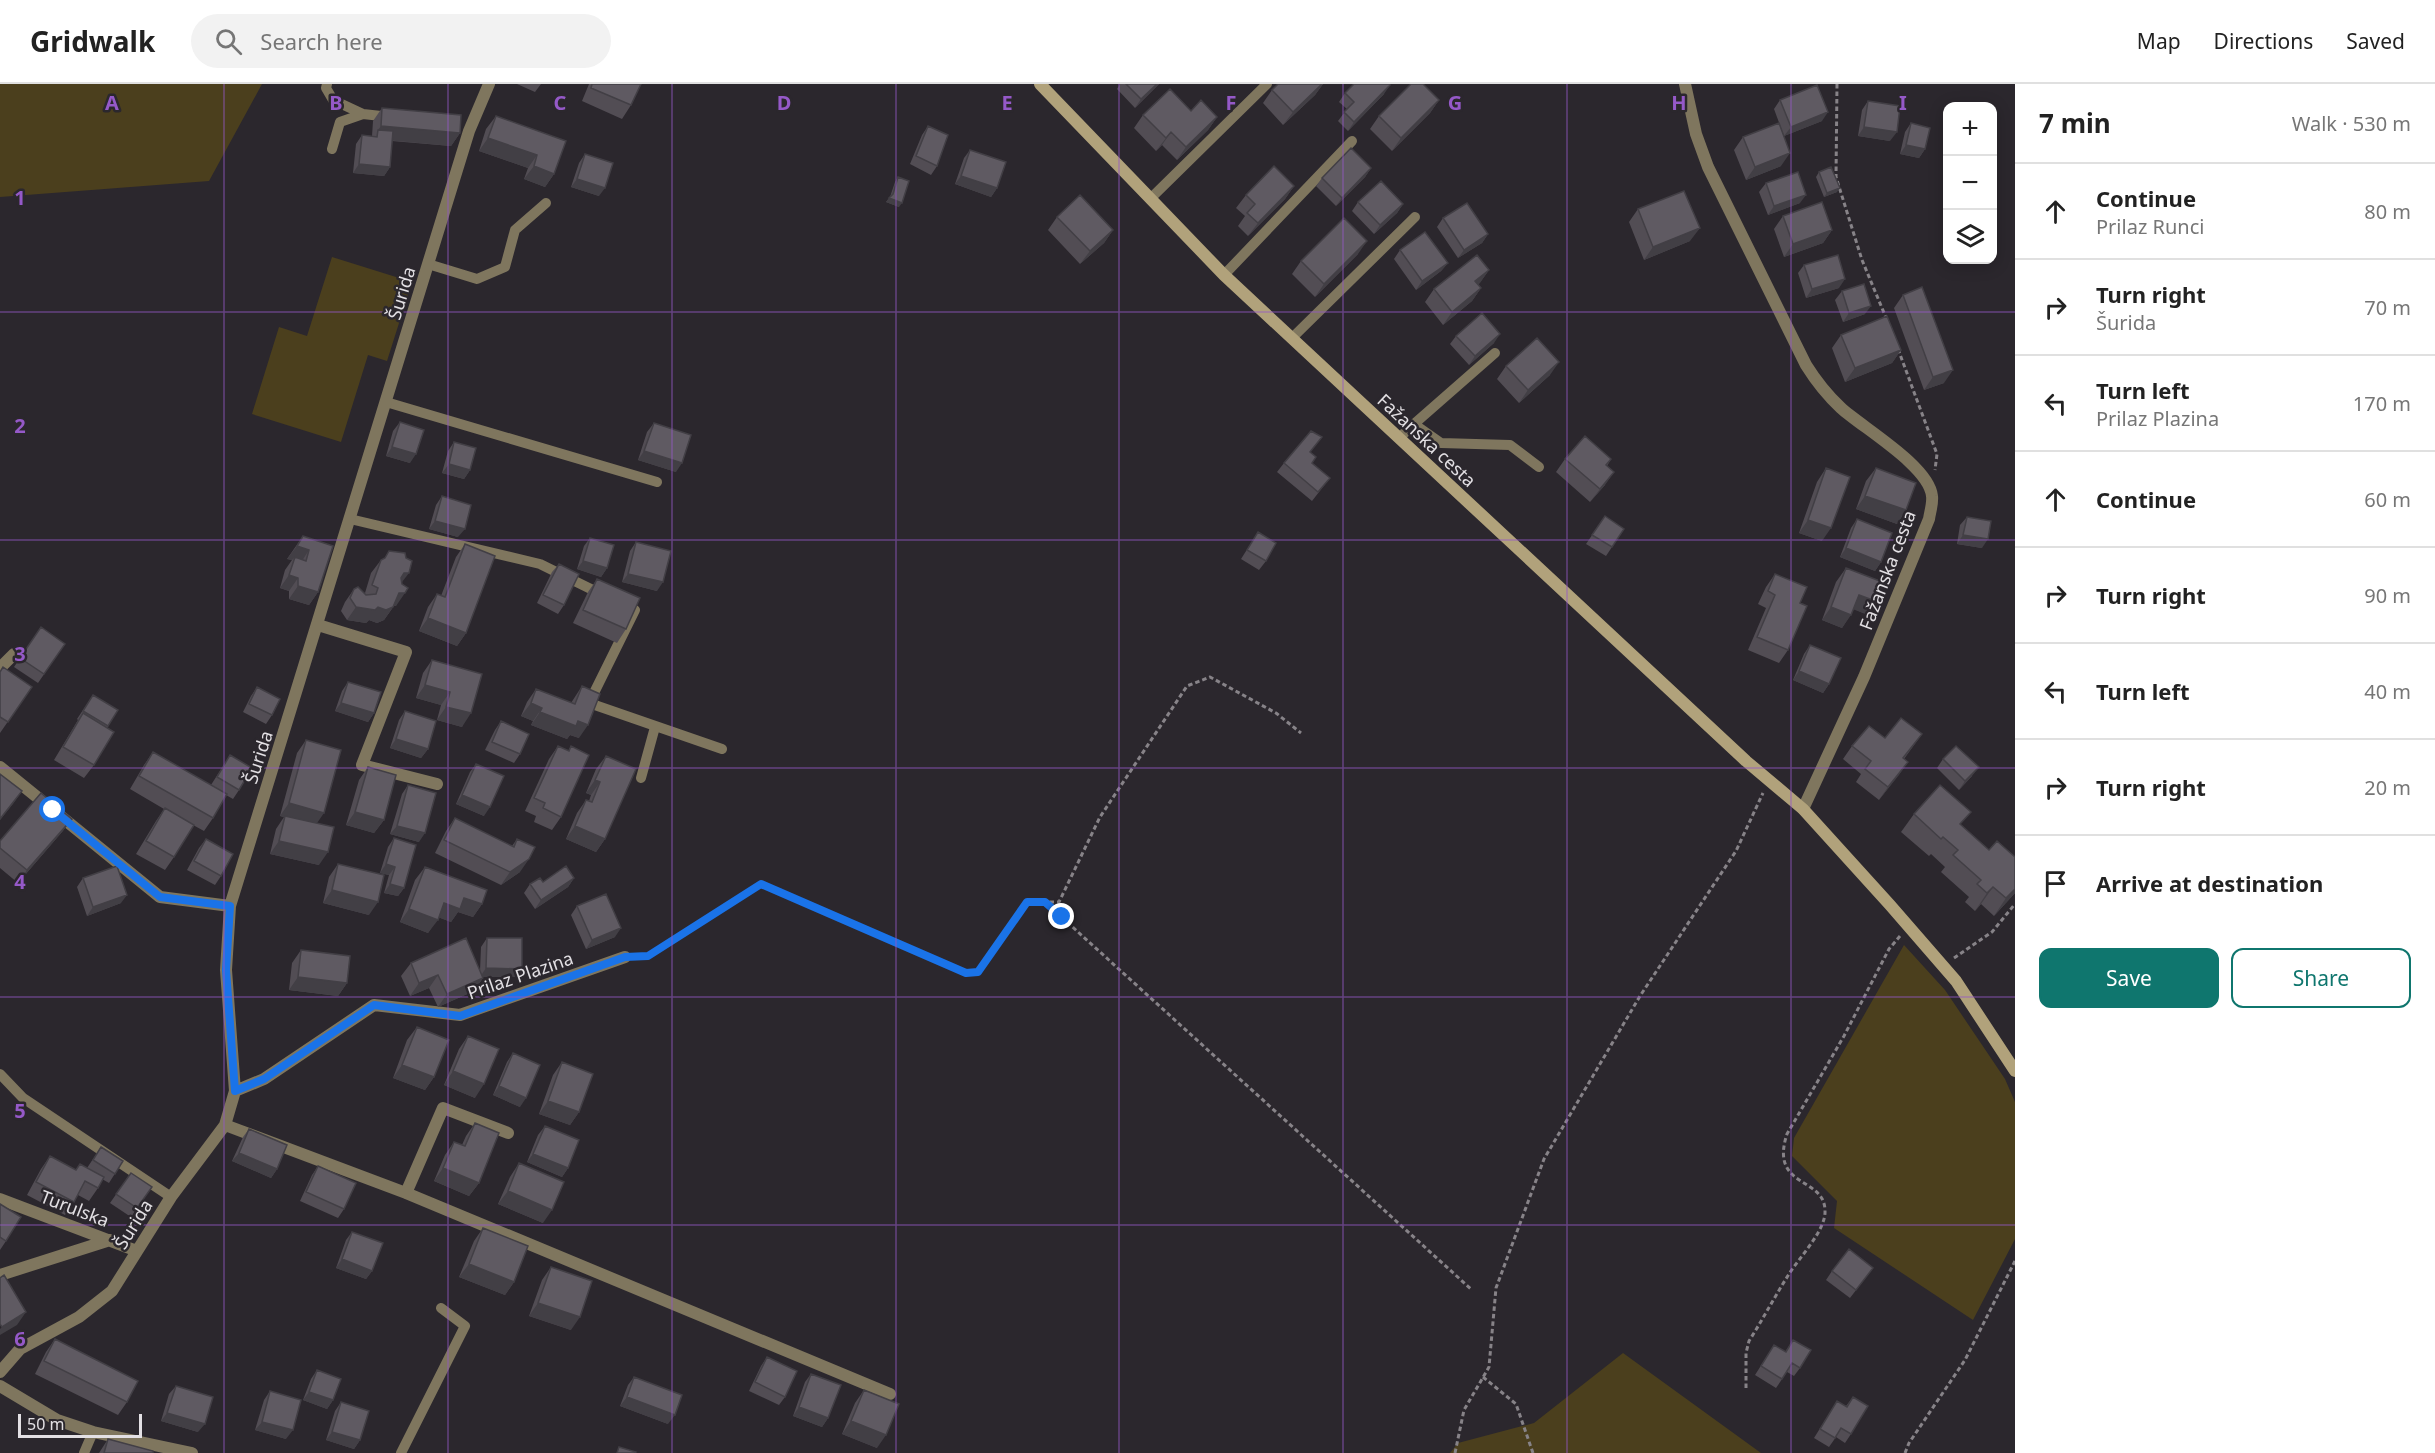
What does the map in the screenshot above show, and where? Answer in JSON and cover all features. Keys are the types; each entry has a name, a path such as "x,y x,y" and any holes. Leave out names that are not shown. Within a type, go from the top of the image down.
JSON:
{"main road":[{"name":"Fažanska cesta","path":"1040,84 1224,275 1803,809 1956,981 2015,1068"}],"street":[{"name":"Šurida","path":"0,1372 20,1349 79,1317 112,1291 171,1197 225,1125 235,1091 226,970 230,906 428,264 466,130 489,84"},
{"name":"Fažanska cesta","path":"1685,84 1696,134 1708,167 1806,365 1818,384 1842,409 1904,457 1924,478 1932,496 1929,519 1864,677 1803,809"},
{"path":"318,625 406,652 362,765 437,784"},
{"path":"0,668 14,654"},
{"path":"0,767 160,897 230,906"},
{"name":"Prilaz Plazina","path":"235,1091 264,1079 374,1005 460,1016 625,957"},
{"path":"406,1193 443,1108 508,1133"},
{"path":"225,1125 406,1193 890,1394"},
{"name":"Turulska","path":"0,1198 137,1251"},
{"path":"2,1272 110,1240"},
{"path":"0,1386 57,1420 93,1432 192,1453"}],"lane":[{"path":"327,84 326,88 333,100 363,114 397,118"},
{"path":"1150,199 1267,84"},
{"path":"332,149 340,122 363,114"},
{"path":"1224,275 1353,141"},
{"path":"428,264 477,279 505,267 515,230 546,203"},
{"path":"1292,338 1415,217"},
{"path":"1399,438 1495,353"},
{"path":"386,402 657,482"},
{"path":"1414,424 1441,443 1510,445 1539,467"},
{"path":"350,519 540,564 636,610 589,703 722,749"},
{"path":"641,778 655,727"},
{"path":"0,1074 22,1098 171,1197"},
{"path":"401,1453 465,1326 441,1308"},
{"path":"84,1453 93,1432"}],"path":[{"path":"1837,84 1836,177 1862,260 1888,323"},
{"path":"1896,344 1937,454 1932,496"},
{"path":"625,957 648,956 761,884 966,973 978,972 1027,902 1059,902 1100,817 1187,686 1210,677 1276,713 1301,733"},
{"path":"1455,1453 1464,1410 1489,1367 1496,1288 1545,1159 1641,996 1736,850 1769,780"},
{"path":"1045,902 1472,1290"},
{"path":"1943,966 1992,932 2015,904"},
{"path":"1746,1388 1746,1353 1749,1341 1822,1227 1826,1212 1823,1199 1791,1175 1784,1162 1782,1148 1787,1134 1845,1036 1889,949 1908,926"},
{"path":"1905,1453 1909,1443 1965,1360 2015,1261"},
{"path":"1483,1377 1516,1404 1533,1453"}],"shaded area":[{"path":"0,84 262,84 209,181 0,197"},
{"path":"332,257 412,282 387,361 368,355 341,442 252,414 279,327 307,336"},
{"path":"1904,945 1945,990 2005,1079 2015,1102 2015,1239 1973,1320 1834,1228 1837,1201 1792,1156 1794,1138"},
{"path":"1623,1353 1761,1453 1450,1453 1458,1443 1534,1423"}],"building":[{"path":"592,84 641,84 631,105 591,88"},
{"path":"1126,84 1157,84 1141,99"},
{"path":"1278,84 1322,84 1293,112 1272,90"},
{"path":"1354,84 1390,85 1354,122 1344,112 1354,102 1345,93"},
{"path":"1411,84 1423,84 1439,100 1401,138 1379,116"},
{"path":"1817,85 1828,112 1791,127 1780,100"},
{"path":"1170,89 1191,111 1201,100 1217,117 1186,147 1171,132 1166,138 1143,115"},
{"path":"1868,101 1900,106 1897,132 1864,127"},
{"path":"382,108 461,115 460,133 381,126"},
{"path":"496,116 566,141 554,174 534,166 537,155 488,138"},
{"path":"1779,123 1790,153 1755,167 1743,137"},
{"path":"1911,123 1930,128 1925,149 1906,145"},
{"path":"928,126 948,135 937,166 916,156"},
{"path":"378,130 393,131 390,167 359,164 362,135 377,137"},
{"path":"1351,148 1371,168 1342,198 1322,178"},
{"path":"970,150 1006,162 997,188 961,176"},
{"path":"585,154 613,163 605,188 577,179"},
{"path":"1274,166 1294,186 1258,223 1247,213 1255,204 1246,195"},
{"path":"1831,167 1840,188 1827,193 1819,172"},
{"path":"1798,172 1806,195 1774,206 1766,183"},
{"path":"898,177 909,181 902,203 889,198 893,194"},
{"path":"1381,181 1403,204 1380,225 1358,202"},
{"path":"1684,191 1700,228 1653,247 1638,209"},
{"path":"1080,195 1113,230 1090,251 1057,217"},
{"path":"1822,202 1832,230 1793,244 1783,216"},
{"path":"1467,203 1488,234 1464,250 1443,218"},
{"path":"1344,218 1367,241 1324,284 1301,261"},
{"path":"1425,232 1448,263 1422,281 1400,250"},
{"path":"1477,255 1489,270 1475,281 1481,288 1452,312 1434,289"},
{"path":"1838,255 1845,279 1812,289 1804,265"},
{"path":"1864,284 1871,306 1849,313 1842,291"},
{"path":"1922,287 1953,370 1933,377 1903,295"},
{"path":"1482,313 1500,334 1475,356 1456,336"},
{"path":"1887,316 1901,350 1855,368 1841,335"},
{"path":"1537,338 1559,362 1528,390 1506,366"},
{"path":"400,422 424,430 416,454 392,447"},
{"path":"654,423 691,435 682,463 644,451"},
{"path":"1311,431 1322,437 1310,452 1316,457 1312,463 1330,478 1318,492 1284,463"},
{"path":"1585,436 1611,459 1606,465 1614,472 1600,489 1565,459"},
{"path":"454,442 476,448 470,470 449,464"},
{"path":"1826,468 1850,477 1831,528 1808,520"},
{"path":"1876,468 1916,483 1906,510 1865,496"},
{"path":"442,496 471,505 465,529 435,521"},
{"path":"1605,516 1624,529 1612,547 1592,535"},
{"path":"1967,517 1991,521 1988,539 1963,535"},
{"path":"1857,519 1892,533 1881,562 1846,548"},
{"path":"1258,532 1276,543 1266,561 1247,550"},
{"path":"303,536 333,546 318,592 298,586 298,578 289,575 295,557 306,561 309,550 297,546"},
{"path":"590,538 614,545 607,568 583,561"},
{"path":"636,542 671,551 663,582 628,574"},
{"path":"465,544 495,556 466,633 428,618 437,594 445,597"},
{"path":"389,551 405,553 406,558 412,561 409,573 404,573 401,578 402,584 408,588 405,593 399,593 393,607 386,610 378,607 375,610 356,607 350,598 354,589 358,587 366,595 376,594 378,588 372,585 381,560"},
{"path":"559,564 579,574 564,605 543,595"},
{"path":"1846,568 1885,583 1878,602 1859,595 1851,615 1831,607"},
{"path":"1775,574 1807,587 1800,603 1807,606 1788,650 1757,637 1775,595 1768,591"},
{"path":"597,579 640,598 626,629 583,610"},
{"path":"41,627 65,644 44,674 20,658"},
{"path":"1810,645 1841,658 1829,684 1799,671"},
{"path":"432,660 482,674 471,713 446,707 450,692 425,685"},
{"path":"3,667 32,687 8,722 0,717 0,672"},
{"path":"348,682 381,692 374,713 341,703"},
{"path":"582,686 600,694 588,725 578,721 576,726 540,712 542,708 531,703 536,689 575,704"},
{"path":"257,687 280,699 272,715 249,704"},
{"path":"93,695 118,710 108,726 83,711"},
{"path":"405,711 436,721 428,749 396,739"},
{"path":"83,713 114,732 94,765 63,747"},
{"path":"1901,718 1922,734 1903,758 1908,762 1888,787 1865,769 1871,761 1852,746 1869,726 1885,738"},
{"path":"501,721 529,734 520,754 492,742"},
{"path":"306,740 341,750 324,813 289,803"},
{"path":"558,746 569,751 571,746 589,755 561,817 543,808 545,803 534,798"},
{"path":"1956,746 1979,767 1965,781 1943,759"},
{"path":"153,752 227,794 213,818 139,776"},
{"path":"230,755 252,768 239,790 217,777"},
{"path":"606,756 636,769 605,839 575,826 586,800 592,802 600,782 595,780"},
{"path":"476,764 504,776 490,807 462,795"},
{"path":"368,767 396,775 384,820 355,812"},
{"path":"0,774 22,791 0,819"},
{"path":"408,785 436,793 425,833 397,826"},
{"path":"1940,785 1971,812 1960,824 1989,850 1997,841 2015,857 2015,889 2006,898 1993,887 1987,893 1977,884 1981,880 1953,855 1958,850 1943,837 1941,839 1914,814"},
{"path":"41,793 72,819 27,870 0,848 0,841"},
{"path":"165,808 194,825 174,857 146,841"},
{"path":"285,816 334,827 328,852 279,841"},
{"path":"455,818 514,847 517,839 535,847 529,859 510,872 444,840"},
{"path":"394,838 416,845 404,888 390,884 395,867 386,864"},
{"path":"206,839 233,854 221,876 194,861"},
{"path":"338,864 384,875 378,902 332,890"},
{"path":"117,866 127,895 93,907 83,878"},
{"path":"566,866 574,878 541,900 530,884 540,878 543,882"},
{"path":"425,867 487,890 482,904 464,898 460,909 444,903 438,920 409,909"},
{"path":"606,894 621,928 592,940 577,906"},
{"path":"466,938 483,978 447,994 438,975 419,983 411,963"},
{"path":"487,938 522,938 522,969 486,968"},
{"path":"301,950 350,956 347,983 298,977"},
{"path":"417,1027 449,1040 434,1077 402,1065"},
{"path":"468,1036 499,1049 484,1084 453,1071"},
{"path":"513,1053 540,1065 526,1098 499,1086"},
{"path":"562,1062 593,1074 579,1112 548,1101"},
{"path":"475,1123 499,1133 479,1183 443,1168 454,1142 465,1146"},
{"path":"545,1126 579,1140 568,1168 533,1154"},
{"path":"249,1129 287,1145 277,1169 239,1153"},
{"path":"101,1147 123,1161 115,1174 93,1160"},
{"path":"50,1156 76,1170 80,1164 104,1177 98,1188 85,1181 74,1202 36,1182"},
{"path":"519,1163 564,1182 552,1210 508,1191"},
{"path":"318,1166 356,1183 344,1209 306,1192"},
{"path":"131,1173 152,1187 137,1208 116,1194"},
{"path":"0,1204 21,1217 6,1241 0,1237"},
{"path":"483,1228 528,1246 514,1282 469,1264"},
{"path":"352,1232 383,1243 372,1271 342,1259"},
{"path":"1849,1249 1873,1268 1856,1290 1832,1271"},
{"path":"551,1267 592,1281 580,1317 538,1303"},
{"path":"4,1275 26,1312 2,1327 0,1324 0,1278"},
{"path":"55,1339 138,1381 127,1402 44,1361"},
{"path":"1793,1340 1811,1350 1800,1368 1792,1363 1782,1379 1761,1366 1774,1345 1786,1352"},
{"path":"767,1357 797,1371 785,1397 755,1382"},
{"path":"317,1370 341,1379 333,1400 309,1392"},
{"path":"811,1374 841,1385 828,1418 799,1407"},
{"path":"634,1377 682,1395 675,1415 627,1397"},
{"path":"176,1386 213,1397 205,1424 167,1413"},
{"path":"864,1390 899,1404 886,1435 851,1421"},
{"path":"270,1391 301,1400 293,1430 262,1422"},
{"path":"1853,1397 1868,1406 1851,1434 1841,1428 1835,1438 1820,1429 1837,1401 1847,1407"},
{"path":"341,1402 369,1411 360,1440 332,1432"},
{"path":"108,1439 153,1451 153,1453 104,1453"},
{"path":"619,1447 636,1452 617,1453"}],"route":[{"path":"53,810 160,897 230,906 226,970 235,1091 264,1079 374,1005 460,1016 625,957 648,956 761,884 966,973 978,972 1027,902 1045,902 1062,917"}]}
